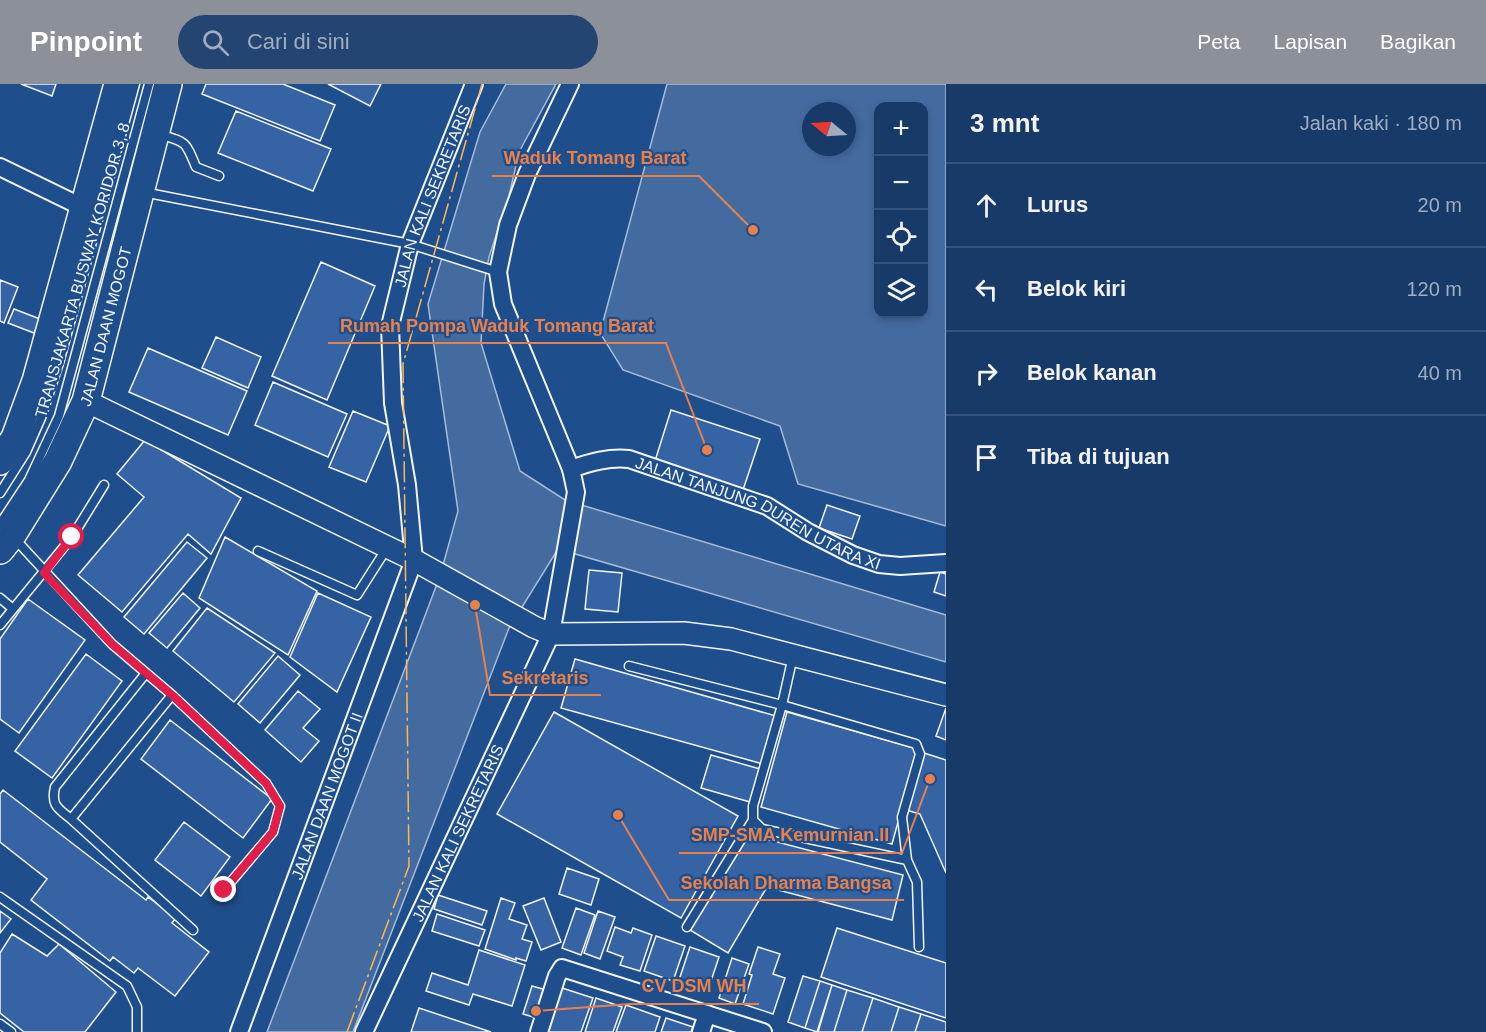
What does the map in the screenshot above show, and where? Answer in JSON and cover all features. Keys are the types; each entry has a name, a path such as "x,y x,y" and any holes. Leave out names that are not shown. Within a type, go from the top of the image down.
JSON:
{"highway":[{"path":"0,461 7,432 36,381 118,84"},
{"name":"JALAN DAAN MOGOT","path":"4,537 58,461 86,401 168,84"}],"street":[{"name":"JALAN KALI SEKRETARIS","path":"421,564 393,403 390,326 410,244 474,84"},
{"name":"JALAN KALI SEKRETARIS","path":"364,1032 542,631 562,576 576,492 571,469 503,304 496,272 508,225 527,174 570,84"},
{"path":"0,167 84,208"},
{"path":"86,401 421,564 542,631 684,633 732,639 946,695"},
{"name":"JALAN TANJUNG DUREN UTARA XI","path":"571,469 615,457 629,459 767,506 808,532 853,555 879,564 900,566 946,563"},
{"name":"JALAN DAAN MOGOT II","path":"239,1032 421,564"},
{"path":"539,1032 557,976 562,968 763,1032"},
{"path":"701,1032 707,1014"}],"lane":[{"name":"TRANSJAKARTA BUSWAY KORIDOR 3, 8","path":"0,493 26,452 41,418 59,363 135,84"},
{"name":"TRANSJAKARTA BUSWAY KORIDOR 3, 8","path":"4,537 59,416 149,84"},
{"path":"155,133 182,140 196,167 219,176"},
{"path":"139,191 410,244 496,272"},
{"path":"0,625 44,573 82,522 104,485"},
{"path":"4,537 44,573 112,644 172,695 266,783 280,806 273,832 224,890"},
{"path":"258,551 357,595 388,548"},
{"path":"0,598 13,609"},
{"path":"687,927 753,820 753,806 782,705 793,655"},
{"path":"629,666 782,705 916,744 920,748 920,754 902,818 907,860 917,882 918,947"},
{"path":"146,673 55,787 53,798 56,807 193,930"},
{"path":"71,819 172,695"},
{"path":"753,820 762,829 907,860"},
{"path":"0,897 127,986 137,1007 137,1032"},
{"path":"0,1024 11,1032"}],"water":[{"path":"506,84 556,84 519,152 509,196 489,257 484,284 481,343 520,471 565,500 946,615 946,662 558,549 509,628 353,1032 267,1032 440,576 458,511 428,304 480,132"},
{"path":"667,84 946,84 946,526 798,484 780,426 623,370 600,333"}],"building":[{"path":"21,84 56,84 52,96"},
{"path":"206,84 283,84 335,105 320,141 202,94"},
{"path":"328,84 381,84 370,106"},
{"path":"236,111 331,149 313,191 218,153"},
{"path":"321,262 375,286 327,400 272,376"},
{"path":"0,280 18,287 4,323 0,321"},
{"path":"14,309 40,319 34,333 8,323"},
{"path":"216,337 261,357 248,388 202,368"},
{"path":"148,348 247,391 228,435 129,392"},
{"path":"273,382 347,414 328,457 255,425"},
{"path":"671,410 760,439 743,490 655,461"},
{"path":"353,411 390,426 366,482 329,467"},
{"path":"145,440 241,498 211,554 188,534 122,612 78,575 144,497 117,474"},
{"path":"827,505 860,516 852,539 819,528"},
{"path":"225,537 317,591 288,655 199,598"},
{"path":"187,542 207,558 144,634 124,617"},
{"path":"589,570 622,573 618,612 585,609"},
{"path":"940,572 946,574 946,596 934,592"},
{"path":"183,593 200,608 167,648 149,633"},
{"path":"318,593 371,617 337,692 290,657"},
{"path":"28,599 85,640 19,733 0,719 0,639"},
{"path":"207,608 275,653 234,702 173,651"},
{"path":"86,654 122,681 52,778 15,751"},
{"path":"278,656 300,675 260,723 238,704"},
{"path":"575,659 776,716 763,764 561,708"},
{"path":"298,691 320,709 303,728 319,741 301,762 265,730"},
{"path":"946,708 946,740 936,736"},
{"path":"554,712 738,816 681,918 497,814"},
{"path":"787,712 918,749 892,844 761,807"},
{"path":"170,720 272,799 243,838 141,759"},
{"path":"924,753 946,760 946,873 920,814 906,810"},
{"path":"711,755 760,769 750,802 701,788"},
{"path":"3,790 146,900 148,897 176,918 172,923 209,952 175,996 138,968 134,973 113,957 110,961 31,900 47,879 0,842 0,794"},
{"path":"184,822 230,857 201,896 155,860"},
{"path":"747,834 903,875 892,920 767,887 728,953 690,930"},
{"path":"567,868 599,879 591,905 559,894"},
{"path":"438,895 487,911 482,925 434,909"},
{"path":"501,898 515,903 509,919 527,925 522,939 532,942 526,961 516,958 516,960 485,949"},
{"path":"544,898 561,942 541,950 523,906"},
{"path":"576,908 595,915 581,955 562,948"},
{"path":"0,911 11,919 0,933"},
{"path":"598,911 615,917 600,959 584,953"},
{"path":"437,914 485,930 479,946 432,931"},
{"path":"615,927 631,933 633,928 652,935 640,971 620,965 623,957 607,951"},
{"path":"837,928 946,963 946,1018 821,977"},
{"path":"12,934 47,956 59,944 116,992 85,1032 24,1032 0,1013 0,953"},
{"path":"656,936 685,946 673,981 644,971"},
{"path":"690,947 719,957 707,993 678,983"},
{"path":"758,947 780,954 773,974 785,978 773,1014 743,1004 752,975 749,974"},
{"path":"479,950 525,965 512,1006 473,994 469,1005 426,991 432,973 468,985"},
{"path":"732,958 749,964 735,1004 719,998"},
{"path":"803,976 820,981 805,1028 788,1022"},
{"path":"820,981 832,985 817,1032 805,1028"},
{"path":"832,985 847,990 834,1032 818,1032"},
{"path":"532,986 550,991 540,1019 523,1014"},
{"path":"562,988 593,998 581,1032 547,1032"},
{"path":"847,990 873,998 862,1032 834,1032"},
{"path":"596,998 622,1007 613,1032 585,1032"},
{"path":"873,998 899,1007 891,1032 862,1032"},
{"path":"626,1005 660,1017 655,1032 616,1032"},
{"path":"899,1007 921,1014 915,1032 891,1032"},
{"path":"419,1008 491,1032 411,1032"},
{"path":"921,1014 946,1022 946,1032 915,1032"},
{"path":"666,1018 693,1027 691,1032 661,1032"}],"power":[{"path":"347,1032 409,866 403,364 482,84"}],"place":[{"name":"Waduk Tomang Barat","path":"753,230"},
{"name":"Rumah Pompa Waduk Tomang Barat","path":"707,450"},
{"name":"Sekretaris","path":"475,605"},
{"name":"SMP-SMA Kemurnian II","path":"930,779"},
{"name":"Sekolah Dharma Bangsa","path":"618,815"},
{"name":"CV DSM WH","path":"536,1011"}],"route":[{"path":"72,537 44,573 112,644 172,695 266,783 280,806 273,832 224,890"}]}
